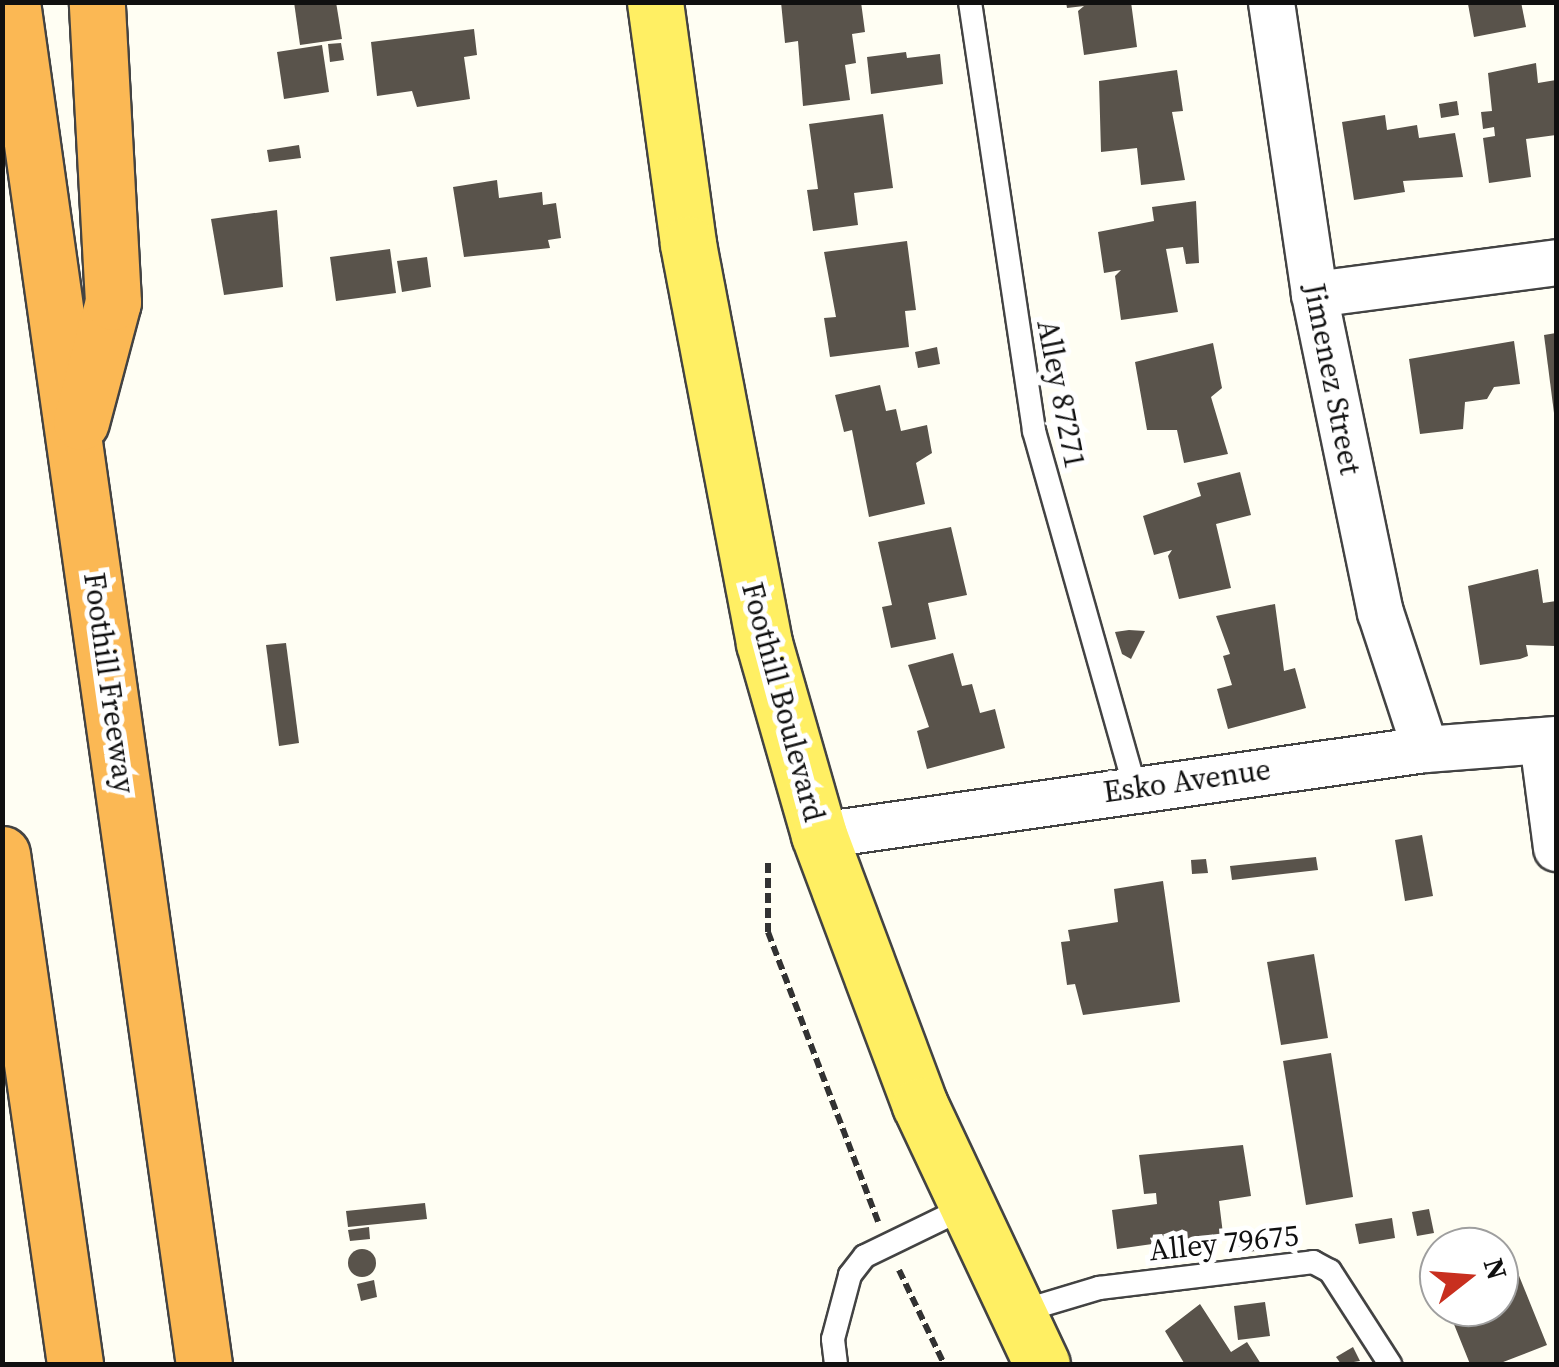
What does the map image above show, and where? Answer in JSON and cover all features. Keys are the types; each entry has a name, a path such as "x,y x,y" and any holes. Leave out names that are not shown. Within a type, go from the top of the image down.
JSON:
{"highway":[{"name":"Foothill Freeway","path":"12,2 204,1364"},
{"path":"75,444 112,302 97,2"},
{"path":"2,854 75,1364"}],"main road":[{"name":"Foothill Boulevard","path":"654,2 688,244 744,555 819,835 966,1207 1042,1364"}],"street":[{"name":"Jimenez Street","path":"1271,2 1314,294 1380,612 1425,749"},
{"path":"1314,294 1556,262"},
{"name":"Esko Avenue","path":"819,835 1425,749 1549,739"},
{"path":"1549,739 1556,848"}],"lane":[{"name":"Alley 87271","path":"970,2 1034,431 1135,788"},
{"path":"836,1364 832,1340 850,1275 886,1243 966,1207"},
{"name":"Alley 79675","path":"1016,1313 1099,1288 1313,1262 1330,1271 1390,1364"}],"path":[{"path":"768,864 768,932 886,1243 944,1364"}],"building":[{"path":"294,2 336,2 342,39 300,45"},
{"path":"781,2 861,2 865,32 852,34 856,63 845,65 850,100 803,106 798,41 785,43"},
{"path":"1066,2 1131,2 1137,47 1084,55 1078,11 1084,6 1067,8"},
{"path":"1521,2 1526,27 1474,37 1468,4"},
{"path":"474,29 477,55 464,57 470,99 417,107 412,91 377,96 371,42"},
{"path":"341,43 344,60 330,62 328,44"},
{"path":"322,45 329,92 284,99 277,52"},
{"path":"906,52 907,58 940,54 943,84 871,94 867,57"},
{"path":"1536,63 1538,83 1556,80 1556,135 1526,139 1531,177 1489,183 1483,138 1495,136 1494,127 1483,129 1481,112 1492,111 1488,73"},
{"path":"1177,70 1183,111 1172,112 1185,180 1141,185 1137,148 1101,152 1099,81"},
{"path":"1457,101 1459,115 1441,118 1439,104"},
{"path":"883,114 893,188 854,193 858,225 813,231 807,190 818,189 809,124"},
{"path":"1385,115 1387,130 1417,125 1419,138 1455,133 1463,177 1403,181 1405,192 1354,200 1342,122"},
{"path":"299,145 301,158 269,162 267,150"},
{"path":"497,180 499,198 542,192 543,205 556,203 561,238 548,240 550,248 464,257 453,187"},
{"path":"1196,201 1199,263 1186,264 1183,247 1166,249 1178,312 1121,320 1115,276 1121,270 1104,273 1098,232 1154,221 1152,207"},
{"path":"277,210 283,287 224,295 211,219"},
{"path":"907,241 916,310 905,311 909,347 830,357 824,318 836,317 824,252"},
{"path":"390,249 396,293 336,301 330,257"},
{"path":"427,257 431,287 402,292 397,261"},
{"path":"1556,333 1556,413 1554,413 1544,335"},
{"path":"1514,341 1520,384 1494,387 1487,399 1465,402 1463,429 1420,434 1409,359"},
{"path":"1213,343 1222,388 1211,397 1228,454 1184,463 1177,430 1147,430 1135,362"},
{"path":"937,347 940,364 918,368 915,352"},
{"path":"880,385 886,411 896,409 901,431 927,425 932,453 916,463 925,504 869,517 852,430 844,432 835,395"},
{"path":"1240,472 1251,515 1216,524 1231,588 1179,599 1168,556 1172,550 1154,555 1143,516 1201,496 1197,483"},
{"path":"951,527 967,595 928,603 936,639 891,648 882,607 892,605 878,542"},
{"path":"1538,569 1543,603 1556,601 1556,646 1526,645 1528,656 1480,665 1468,586"},
{"path":"1275,604 1284,671 1295,668 1306,708 1228,729 1217,689 1232,685 1223,656 1230,654 1216,616"},
{"path":"1145,631 1131,659 1122,654 1115,632"},
{"path":"286,643 299,743 279,746 266,645"},
{"path":"953,653 962,686 972,684 980,713 995,709 1005,748 927,769 917,731 929,727 908,665"},
{"path":"1422,835 1433,896 1405,901 1395,840"},
{"path":"1316,857 1318,870 1232,880 1230,866"},
{"path":"1206,859 1208,873 1192,874 1191,860"},
{"path":"1163,881 1180,1002 1083,1015 1075,984 1067,985 1061,942 1070,941 1068,930 1118,922 1114,889"},
{"path":"1314,954 1328,1038 1281,1045 1267,962"},
{"path":"1331,1053 1353,1197 1306,1205 1283,1061"},
{"path":"1243,1145 1251,1196 1219,1201 1223,1234 1117,1249 1112,1210 1157,1204 1156,1193 1144,1194 1139,1155"},
{"path":"425,1203 427,1219 348,1227 346,1211"},
{"path":"1429,1209 1433,1227 1419,1227 1417,1236 1412,1212"},
{"path":"1392,1218 1395,1238 1359,1244 1355,1224"},
{"path":"369,1227 370,1239 350,1241 348,1230"},
{"path":"1270,1231 1273,1249 1239,1253 1237,1236"},
{"path":"362,1249 372,1253 376,1263 372,1273 362,1277 352,1273 348,1263 352,1253"},
{"path":"1519,1276 1547,1345 1498,1364 1470,1364 1455,1327 1519,1327"},
{"path":"374,1280 377,1297 361,1301 357,1284"},
{"path":"1265,1302 1270,1336 1238,1340 1234,1306"},
{"path":"1200,1304 1231,1352 1247,1342 1261,1364 1184,1363 1165,1331"},
{"path":"1353,1347 1360,1361 1341,1364 1336,1357"}]}
